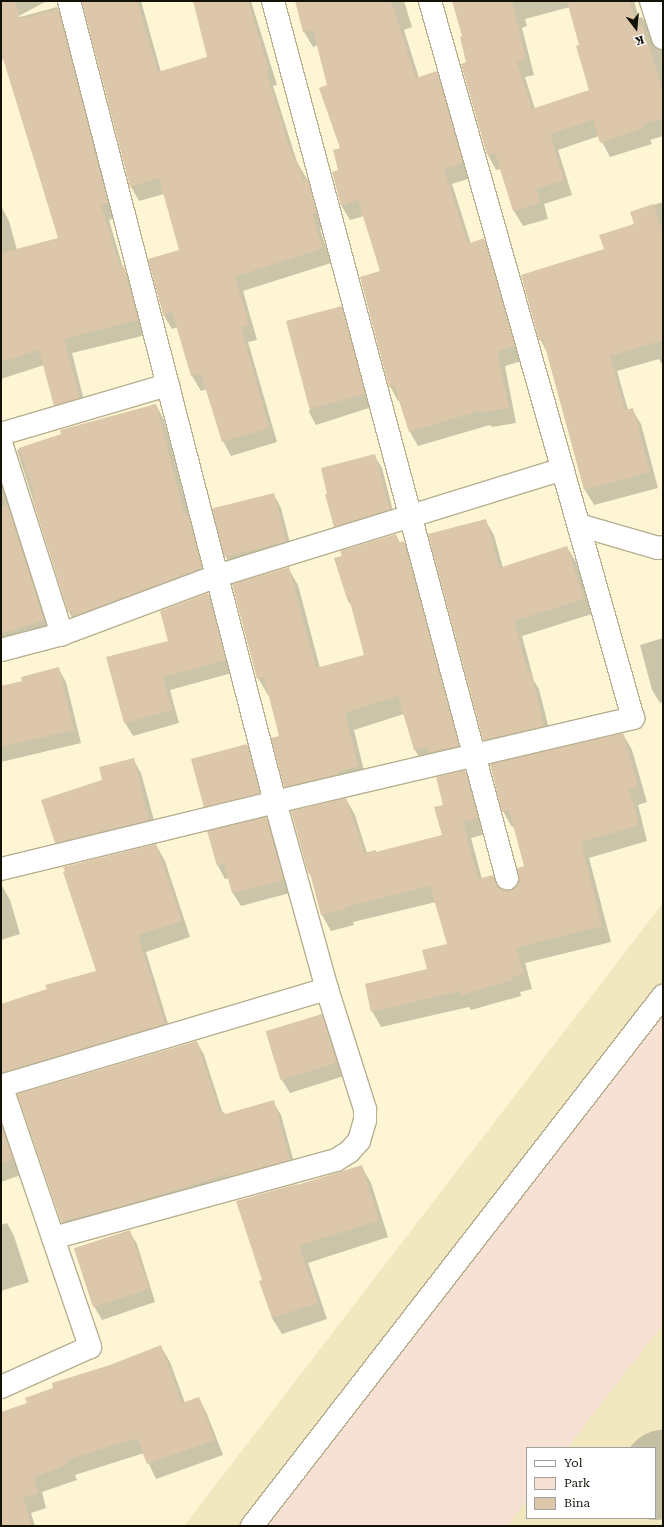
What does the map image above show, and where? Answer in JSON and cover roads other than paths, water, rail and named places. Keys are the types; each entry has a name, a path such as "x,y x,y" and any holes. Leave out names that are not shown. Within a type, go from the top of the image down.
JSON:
{"street":[{"path":"53,1238 336,1160 349,1152 359,1141 363,1131 365,1109 327,988 274,802 69,1"},
{"path":"273,1 507,878"},
{"path":"1,869 274,802 633,718 430,1"},
{"path":"651,1 663,38"},
{"path":"1,434 168,385"},
{"path":"1,443 62,634"},
{"path":"1,650 62,634 217,576 563,469"},
{"path":"579,525 658,548 663,547"},
{"path":"1,1386 90,1348 1,1086 327,988"},
{"path":"252,1526 663,996"}]}
